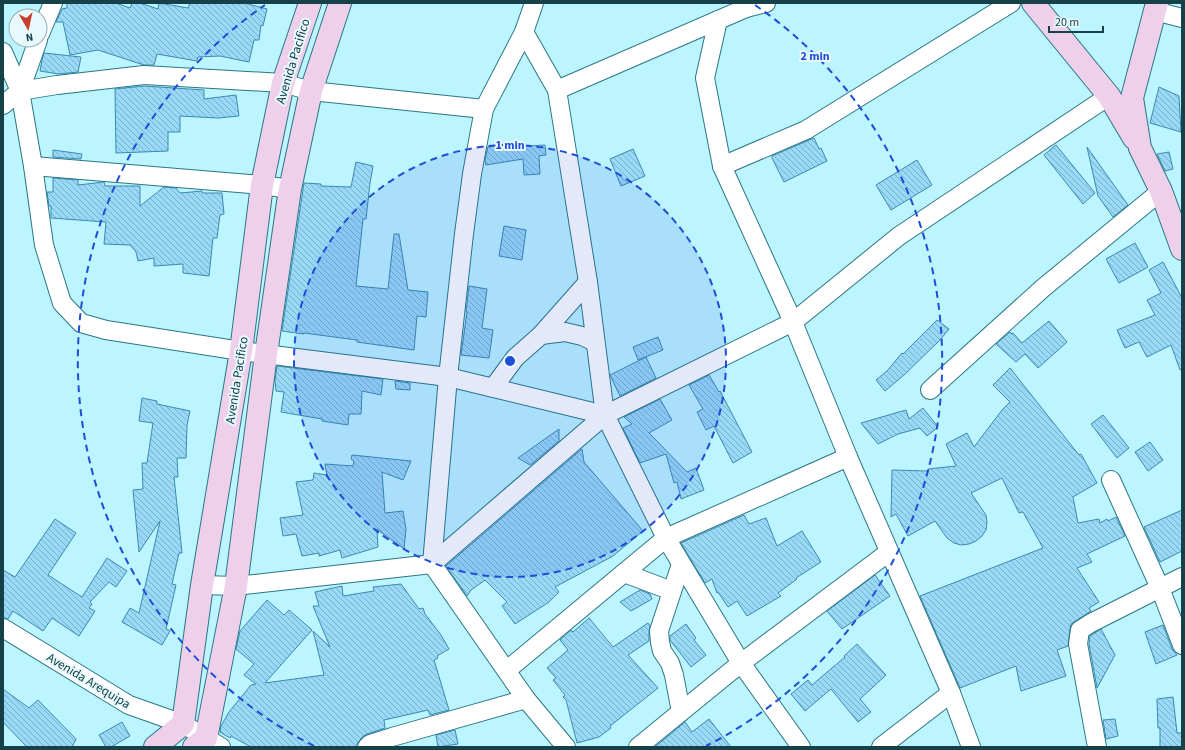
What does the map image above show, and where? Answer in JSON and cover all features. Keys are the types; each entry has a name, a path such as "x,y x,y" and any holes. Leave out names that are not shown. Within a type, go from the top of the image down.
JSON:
{"main road":[{"name":"Avenida Pacifico","path":"183,724 202,585 241,351 262,184 283,83 310,3"},
{"name":"Avenida Pacifico","path":"207,744 236,586 266,354 290,189 311,91 340,3"},
{"path":"1033,3 1109,96 1140,148 1162,191 1182,249"},
{"path":"1140,148 1132,98 1156,7"},
{"path":"155,747 183,724"}],"street":[{"path":"48,15 53,3"},
{"path":"534,3 524,32 484,109 472,174 448,377 432,564 526,699 566,747"},
{"path":"557,90 747,6 766,3"},
{"path":"722,166 806,130 1011,3"},
{"path":"1156,7 1182,18"},
{"path":"718,20 705,78 722,166 793,322 848,457 951,693 971,747"},
{"path":"524,32 557,90 588,282 605,415 666,538 681,564 741,664 801,747"},
{"path":"20,91 35,48"},
{"path":"3,52 20,91 33,166 44,245 62,303 81,323 106,330 241,351 448,377 605,415"},
{"path":"3,105 20,91 57,85 144,75 283,83 311,91 484,109"},
{"path":"202,585 236,586 432,564 605,415 793,322 899,236 1109,96"},
{"path":"33,166 262,184 290,189"},
{"path":"930,390 1043,288 1162,191"},
{"path":"493,388 515,358 541,335 588,282"},
{"path":"541,335 565,332 582,336 595,342"},
{"path":"506,670 666,538 848,457"},
{"path":"1110,480 1160,588 1182,645"},
{"path":"638,747 741,664 889,552"},
{"path":"681,564 659,631 662,652 670,663 674,675 681,712"},
{"path":"624,573 672,591"},
{"path":"1097,747 1078,644 1080,630 1091,622 1182,577"},
{"name":"Avenida Arequipa","path":"3,628 129,705 183,724 207,744"},
{"path":"881,747 951,693"},
{"path":"366,747 370,744 392,737 526,699"}],"building":[{"path":"67,3 116,3 130,8 132,3 140,3 158,9 159,3 188,8 190,3 244,3 267,9 263,26 261,25 259,40 254,40 249,62 220,56 198,57 197,61 157,54 154,65 144,65 98,50 70,55 63,22 56,22 62,9 67,8"},
{"path":"44,53 81,57 78,72 59,74 40,71"},
{"path":"144,86 204,90 204,99 236,95 239,116 218,118 180,116 180,132 168,132 168,151 116,153 115,89"},
{"path":"1159,87 1179,96 1181,132 1150,123"},
{"path":"814,138 827,161 784,182 772,156"},
{"path":"509,144 510,147 545,145 546,155 539,156 540,174 524,175 523,159 486,165 485,160 488,147"},
{"path":"1056,145 1095,193 1083,204 1044,155"},
{"path":"1087,147 1128,205 1113,217 1098,196"},
{"path":"633,149 645,176 621,186 610,159"},
{"path":"53,150 82,154 81,159 53,157"},
{"path":"1169,152 1173,169 1165,171 1157,154"},
{"path":"917,160 932,185 891,210 876,185"},
{"path":"356,162 373,166 366,219 363,219 356,286 388,289 394,234 399,234 408,290 428,292 426,317 417,316 414,350 357,342 357,340 282,331 304,183 321,184 321,186 351,187"},
{"path":"53,178 78,180 78,185 104,182 105,186 140,186 140,206 164,187 176,188 180,193 202,191 202,193 222,193 224,214 220,215 217,238 213,238 209,276 183,273 183,264 154,266 154,258 138,261 136,252 130,245 104,244 106,222 51,218 51,206 49,206 47,192 53,192"},
{"path":"504,226 526,230 522,260 499,256"},
{"path":"1135,243 1148,267 1119,283 1106,259"},
{"path":"1163,262 1182,298 1182,369 1180,370 1171,345 1147,357 1139,342 1125,348 1117,330 1155,315 1147,300 1161,293 1149,270"},
{"path":"469,286 487,289 482,328 493,330 489,358 461,355"},
{"path":"937,320 949,329 940,340 904,375 885,391 876,380 887,371 902,353 903,354"},
{"path":"1049,321 1067,342 1038,368 1025,354 1016,362 996,344 1010,332 1011,334 1013,333 1022,343"},
{"path":"658,337 663,350 638,360 633,347"},
{"path":"646,357 656,378 620,396 610,375"},
{"path":"277,366 383,379 381,395 362,391 361,414 349,414 348,425 281,412 284,392 276,391 275,380"},
{"path":"1010,368 1079,455 1081,454 1097,483 1073,497 1078,523 1099,519 1100,523 1107,519 1108,521 1116,517 1125,536 1087,554 1092,562 1077,568 1099,602 1089,608 1091,611 1071,624 1068,646 1057,650 1066,676 1021,691 1016,666 960,688 920,596 1043,548 1023,512 1019,513 1002,478 971,493 986,515 987,522 986,530 976,541 961,545 954,543 947,538 935,521 908,536 896,514 891,517 892,470 928,471 928,469 956,466 946,444 967,433 974,447 1002,410 1010,402 993,385"},
{"path":"709,375 719,392 720,391 752,452 733,463 714,426 706,430 697,412 703,409 689,385"},
{"path":"395,381 410,383 410,390 396,389"},
{"path":"142,398 157,401 157,404 190,411 187,425 186,458 177,458 178,477 174,477 182,553 179,553 172,584 176,585 166,629 170,631 162,645 122,622 130,608 139,613 160,521 139,552 133,490 143,489 142,463 147,463 153,423 139,421"},
{"path":"660,399 672,420 649,433 687,472 696,468 704,490 681,499 677,482 674,483 666,454 640,463 623,428 632,424 624,417"},
{"path":"923,408 938,427 927,436 920,428 898,434 878,444 861,423 906,410 909,419"},
{"path":"1103,415 1129,448 1117,458 1091,424"},
{"path":"559,429 559,441 530,465 518,458"},
{"path":"1150,442 1163,460 1148,471 1135,452"},
{"path":"582,449 584,462 643,531 613,556 555,587 559,592 549,602 515,624 502,606 507,602 485,580 471,590 467,596 446,566"},
{"path":"352,455 411,461 403,480 382,472 385,513 403,511 406,529 404,549 377,529 378,547 342,558 340,550 319,556 319,553 302,556 296,534 283,536 280,518 303,515 296,482 313,480 314,473 327,475 325,464 353,466 354,461 351,459"},
{"path":"1182,510 1182,551 1160,562 1144,527"},
{"path":"744,515 749,524 766,518 777,546 802,531 821,562 796,578 797,579 778,593 781,596 747,616 737,601 728,607 718,592 717,593 712,579 705,583 681,543"},
{"path":"55,519 76,533 48,575 82,597 107,558 127,571 116,587 109,582 90,602 92,604 89,608 95,611 79,636 52,618 43,631 13,611 8,619 3,618 3,570 15,577"},
{"path":"875,575 890,596 842,629 827,611"},
{"path":"401,584 419,609 423,608 425,614 441,635 449,649 437,656 438,658 434,660 449,710 430,715 428,710 384,720 385,728 363,736 357,744 357,747 251,747 220,732 221,726 229,712 251,685 256,684 244,675 254,664 236,649 240,631 267,600 284,615 289,610 312,630 265,683 324,675 313,631 330,647 313,606 319,606 315,592 342,586 343,596 374,591 373,587"},
{"path":"640,590 650,594 652,599 631,611 620,602"},
{"path":"589,618 613,647 648,623 650,626 649,641 628,655 658,688 610,726 611,728 599,737 577,743 566,700 563,697 565,695 553,680 556,678 547,668 568,650 560,640 571,630 573,632"},
{"path":"686,624 696,638 694,640 706,655 691,667 670,640 670,636"},
{"path":"1163,625 1172,649 1177,655 1156,664 1145,632"},
{"path":"1101,629 1115,655 1097,688 1089,644 1090,636"},
{"path":"857,644 886,675 860,699 871,712 858,722 831,689 805,711 791,694 808,680 812,685 845,657 844,656"},
{"path":"3,689 29,708 38,700 76,739 72,747 27,747 3,722"},
{"path":"1173,697 1177,733 1182,733 1182,747 1160,747 1157,699"},
{"path":"709,719 731,747 655,747 685,722 692,732"},
{"path":"1115,719 1118,736 1106,739 1103,720"},
{"path":"122,722 130,736 111,747 106,747 99,735"},
{"path":"455,730 458,744 438,747 436,735"}]}
